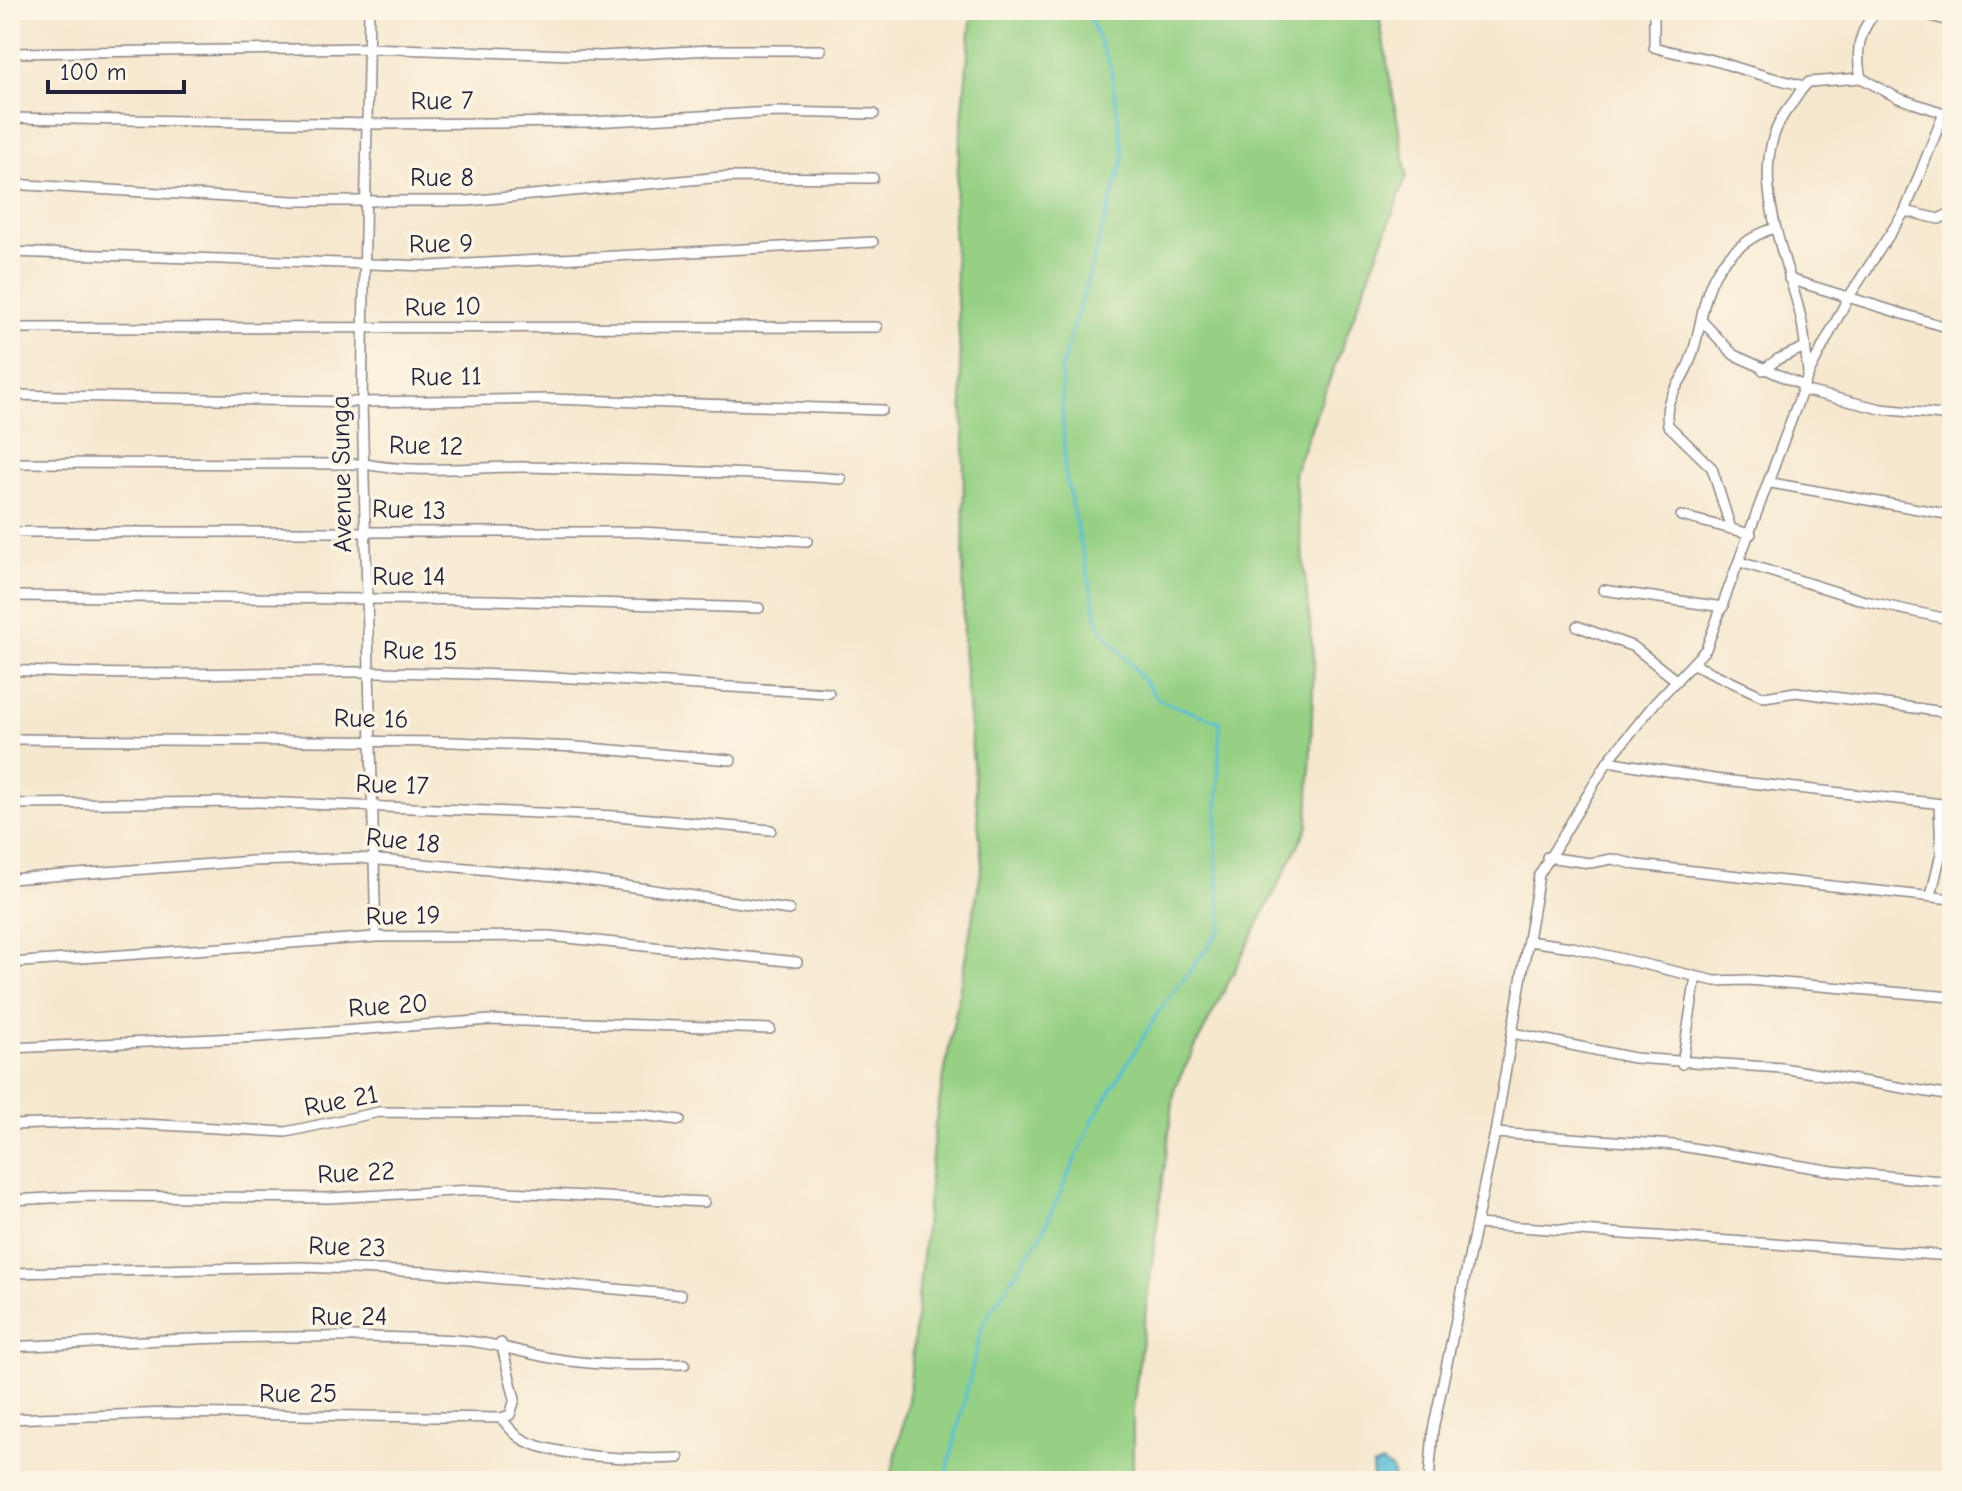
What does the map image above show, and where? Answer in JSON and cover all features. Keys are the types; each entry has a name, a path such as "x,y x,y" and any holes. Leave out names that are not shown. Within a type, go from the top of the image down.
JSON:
{"street":[{"name":"Avenue Sunga","path":"369,10 362,402 376,937"},
{"path":"1654,10 1654,47 1678,56 1725,64 1756,76 1804,86"},
{"path":"1861,78 1859,40 1865,25 1877,10"},
{"path":"1911,10 1952,22"},
{"path":"10,53 369,48 601,56 682,51 821,50"},
{"path":"1429,1481 1433,1430 1495,1133 1537,883 1547,857 1608,761 1706,649 1771,483 1808,375 1848,298 1905,211 1948,114 1898,98 1861,78 1817,79 1804,86 1774,130 1769,176 1775,228 1783,248 1805,347 1808,375"},
{"name":"Rue 7","path":"10,118 365,123 592,122 762,112 874,114"},
{"name":"Rue 8","path":"10,184 293,201 504,199 722,177 873,178"},
{"path":"1905,211 1939,219 1952,212"},
{"path":"1731,529 1712,468 1700,452 1674,432 1666,413 1668,400 1688,367 1716,272 1736,250 1760,233 1775,228"},
{"name":"Rue 9","path":"10,252 363,266 496,265 873,242"},
{"path":"1789,279 1952,329"},
{"path":"1703,322 1734,355 1803,388 1881,409 1952,416"},
{"name":"Rue 10","path":"10,328 364,330 651,325 877,327"},
{"path":"1763,370 1778,359 1805,347"},
{"name":"Rue 11","path":"10,395 362,402 551,399 882,410"},
{"name":"Rue 12","path":"10,463 364,464 422,472 511,467 653,469 841,479"},
{"path":"1771,483 1952,515"},
{"path":"1681,516 1751,534"},
{"name":"Rue 13","path":"10,532 364,531 529,535 640,532 807,541"},
{"path":"1740,562 1865,601 1952,620"},
{"path":"1603,590 1723,607"},
{"name":"Rue 14","path":"10,596 669,603 759,608"},
{"path":"1577,626 1634,647 1677,681"},
{"path":"1695,665 1764,697 1796,692 1952,713"},
{"name":"Rue 15","path":"10,670 240,676 371,672 521,675 829,693"},
{"name":"Rue 16","path":"10,739 258,738 577,747 731,760"},
{"path":"1608,761 1669,773 1952,805"},
{"name":"Rue 17","path":"10,804 214,801 691,820 771,830"},
{"path":"1931,896 1941,853 1939,804"},
{"path":"1547,857 1590,863 1612,859 1638,865 1858,891 1952,899"},
{"name":"Rue 18","path":"10,879 252,861 358,858 374,862 556,876 789,910"},
{"name":"Rue 19","path":"10,963 376,937 549,936 797,962"},
{"path":"1528,941 1586,950 1696,977 1952,997"},
{"path":"1682,1064 1696,977"},
{"name":"Rue 20","path":"10,1048 261,1037 490,1020 770,1029"},
{"path":"1513,1033 1634,1058 1682,1064 1782,1068 1952,1096"},
{"name":"Rue 21","path":"10,1125 116,1122 286,1132 379,1112 642,1115 680,1120"},
{"path":"1495,1133 1674,1145 1833,1171 1952,1182"},
{"name":"Rue 22","path":"10,1200 92,1196 329,1198 472,1190 704,1202"},
{"path":"1476,1224 1952,1256"},
{"name":"Rue 23","path":"10,1273 303,1267 438,1273 681,1295"},
{"name":"Rue 24","path":"10,1347 309,1338 501,1343 560,1360 598,1365 685,1364"},
{"path":"501,1343 515,1399 510,1415 501,1418 518,1436 535,1444 631,1459 679,1458"},
{"name":"Rue 25","path":"10,1419 168,1413 501,1418"}],"green space":[{"path":"972,10 1378,10 1407,176 1294,473 1314,661 1308,826 1175,1087 1133,1408 1133,1481 890,1481 908,1401 935,1125 982,866 963,648 964,435 953,222"}],"water":[{"path":"1382,1463 1392,1470 1395,1481 1373,1481 1372,1467"}],"waterway":[{"path":"945,1481 983,1323 1041,1235 1094,1118 1158,1013 1222,928 1216,851 1220,722 1159,700 1099,625 1065,473 1061,369 1124,157 1111,68 1086,10"}]}
